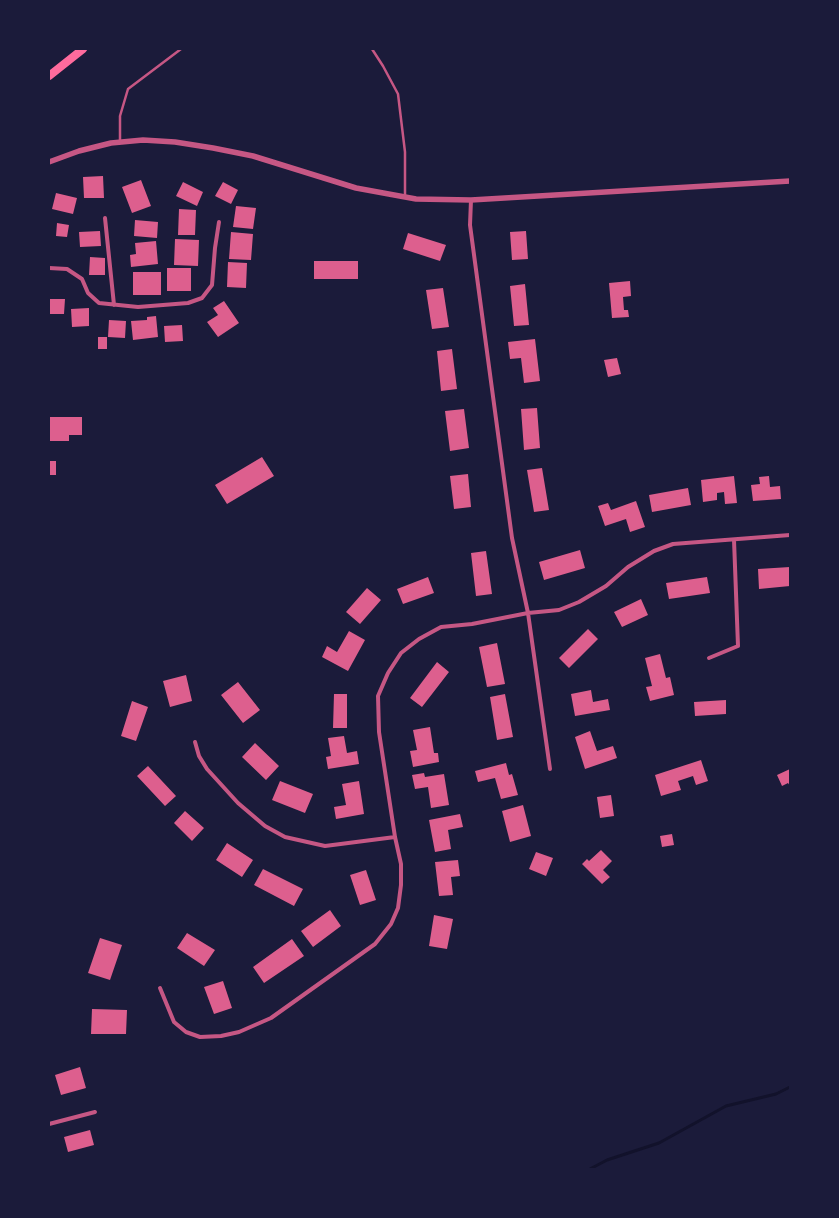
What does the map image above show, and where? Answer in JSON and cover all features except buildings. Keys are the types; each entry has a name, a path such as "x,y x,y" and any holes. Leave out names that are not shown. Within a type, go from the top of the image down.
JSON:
{"highway":[{"path":"49,76 84,49"}],"street":[{"path":"49,162 79,151 111,143 143,140 175,142 253,156 356,188 416,199 471,200 790,181"},
{"path":"471,200 470,225 511,530 528,613 550,769"},
{"path":"104,218 114,305"},
{"path":"49,268 67,269 82,279 88,293 99,303 138,307 188,303 202,298 212,285 218,222"},
{"path":"160,988 174,1022 186,1032 200,1037 220,1036 239,1032 271,1018 374,944 391,924 398,908 401,885 401,864 395,838 379,732 378,696 388,673 401,653 419,639 441,628 472,624 528,613 559,610 579,602 606,586 628,567 654,551 673,544 790,535"},
{"path":"710,658 738,646 734,540"},
{"path":"195,742 199,756 207,769 238,803 265,826 285,837 325,846 395,838"},
{"path":"49,1124 95,1112"}],"lane":[{"path":"120,142 120,116 128,89 181,49"},
{"path":"372,49 398,94 405,152 405,197"}],"waterway":[{"path":"590,1169 607,1160 659,1143 726,1106 776,1094 790,1087"}]}
